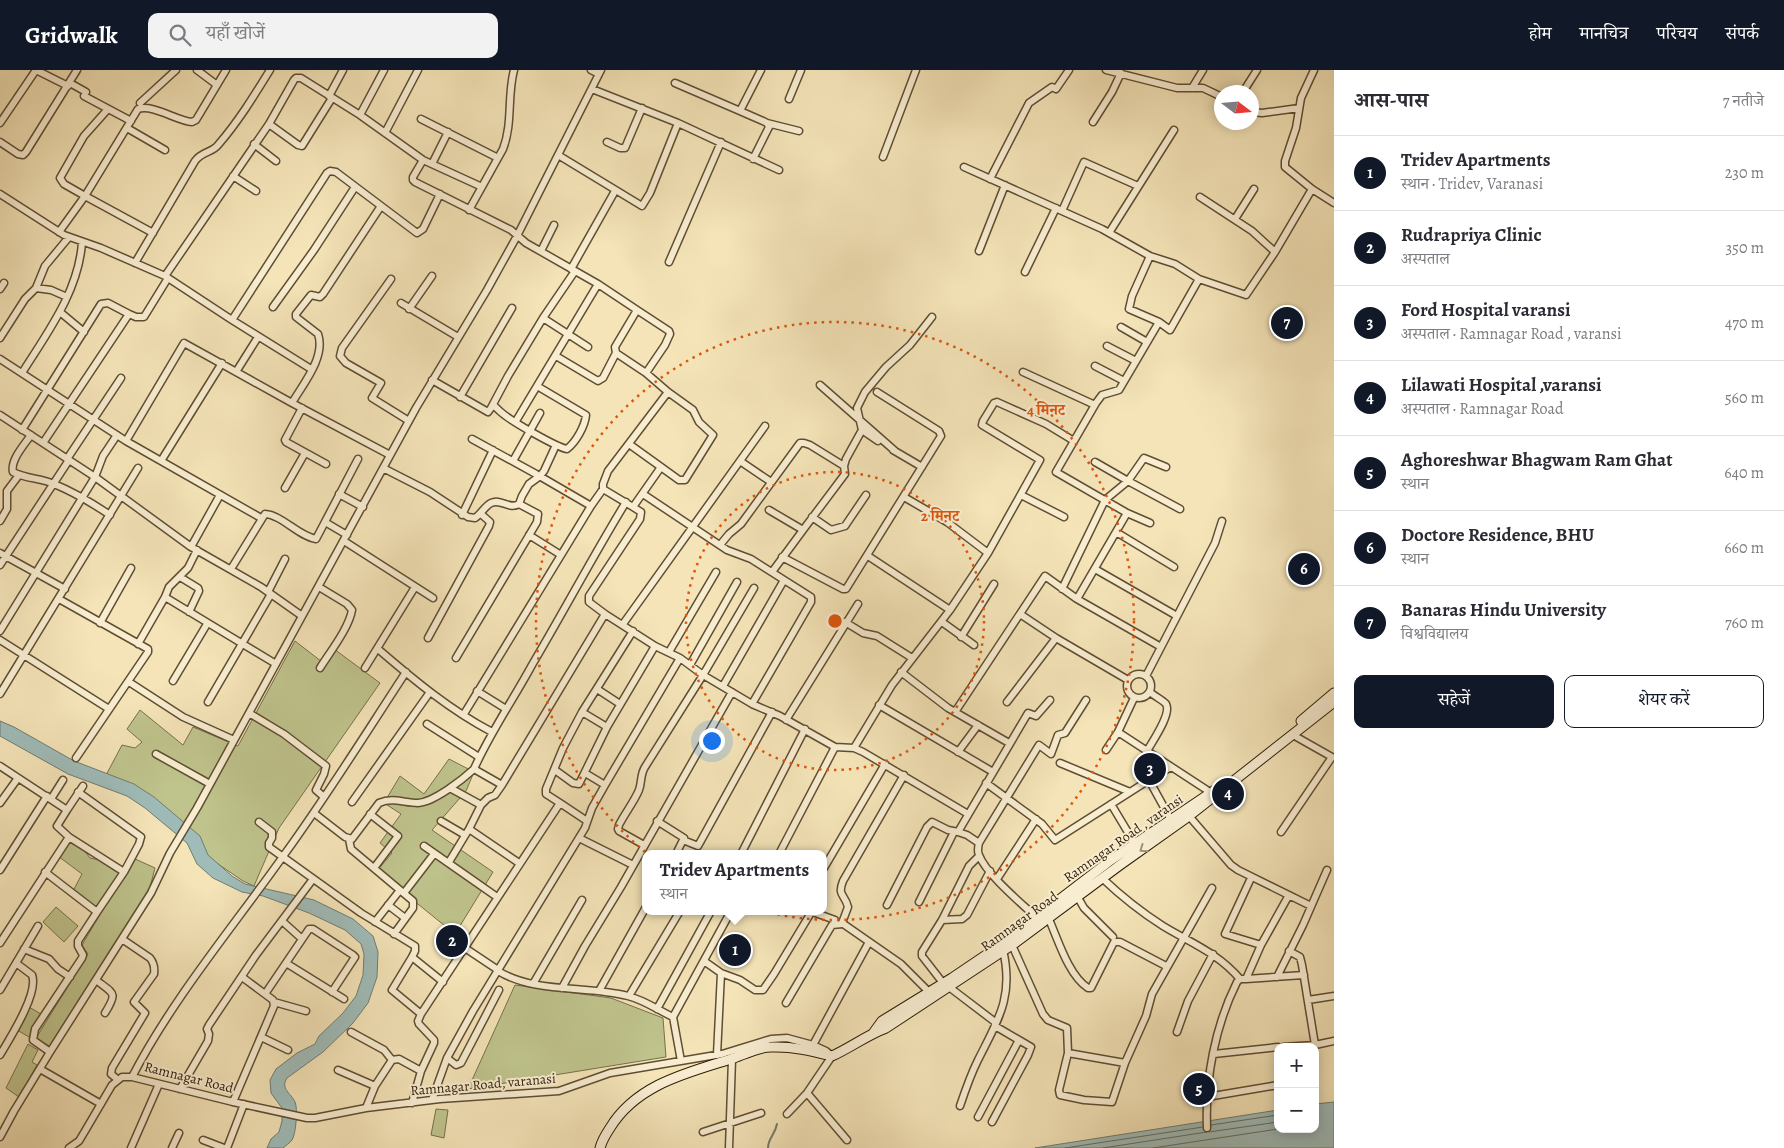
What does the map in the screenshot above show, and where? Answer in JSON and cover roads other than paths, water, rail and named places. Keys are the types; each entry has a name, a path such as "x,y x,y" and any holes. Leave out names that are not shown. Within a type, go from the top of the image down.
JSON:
{"main road":[{"name":"Ramnagar Road , varansi","path":"874,1032 882,1021 929,992 946,985 1111,860 1213,795 1239,769 1305,719 1334,693"},
{"name":"Ramnagar Road","path":"832,1056 855,1045 874,1032 886,1028 946,985 1012,945 1189,816 1213,795 1333,705"},
{"path":"600,1148 601,1142 614,1120 630,1103 642,1093 666,1081 769,1047 810,1050 832,1056"}],"street":[{"path":"0,123 36,70 68,86 70,83 108,109 131,121"},
{"path":"0,142 18,154 23,155 77,70"},
{"path":"140,103 176,70"},
{"path":"197,70 217,85"},
{"path":"59,232 85,196 138,109 142,107 192,122 196,120 226,70"},
{"path":"135,263 196,161 202,153 217,147 247,108 270,70"},
{"path":"268,124 302,146 331,97 343,70"},
{"path":"360,115 384,70"},
{"path":"385,133 418,70"},
{"path":"469,210 503,149 508,132 509,94 514,70"},
{"path":"0,1137 50,1052 151,893 174,844 210,784 363,507 390,454 518,236 600,72 591,70"},
{"path":"740,111 761,70"},
{"path":"789,99 801,70"},
{"path":"883,157 916,70"},
{"path":"990,179 1029,103 1052,87 1056,89 1069,70"},
{"path":"1106,70 1177,88 1203,88 1214,93"},
{"path":"1192,88 1203,70"},
{"path":"1247,85 1257,70"},
{"path":"1314,70 1301,98 1296,128 1285,161 1285,167 1312,189 1334,203"},
{"path":"1093,122 1112,92 1121,73"},
{"path":"22,430 101,304 108,302 136,317 144,317 167,277 268,124 296,78 301,78 360,115 423,160 482,187"},
{"path":"676,83 767,123 799,131"},
{"path":"592,89 678,123 779,170"},
{"path":"607,142 620,148 625,148 642,108"},
{"path":"1259,113 1299,108"},
{"path":"108,109 84,136 60,178 64,184 153,233"},
{"path":"421,119 498,158"},
{"path":"558,155 642,206 678,123"},
{"path":"753,159 767,133 769,127 767,123"},
{"path":"126,128 165,150"},
{"path":"1109,233 1174,130"},
{"path":"432,164 448,132"},
{"path":"669,262 721,142"},
{"path":"254,144 276,161"},
{"path":"423,160 413,180 510,230 598,284 669,331 670,334 665,344 646,373"},
{"path":"1025,272 1084,162 1138,186"},
{"path":"964,167 1109,233 1150,256 1175,264 1199,279 1246,295 1275,252 1312,189"},
{"path":"232,320 330,171 336,172 417,233 423,229 440,194"},
{"path":"233,176 256,192"},
{"path":"979,251 1005,186"},
{"path":"274,307 355,187"},
{"path":"1235,219 1254,189"},
{"path":"432,380 486,411 490,410 508,376 573,270 615,191"},
{"path":"0,194 68,237 167,277 311,370"},
{"path":"1200,197 1235,219 1275,252"},
{"path":"292,403 319,353 320,340 318,334 296,317 296,314 311,294 320,297 324,294 381,206"},
{"path":"542,251 554,225"},
{"path":"0,338 25,300 36,288 45,266 68,237"},
{"path":"22,373 60,312 67,297 81,261 82,242"},
{"path":"1150,256 1132,296 1129,309 1159,322 1170,330 1199,279"},
{"path":"409,308 432,276"},
{"path":"391,279 342,348 340,356 346,363 381,383 372,398 409,421"},
{"path":"516,421 598,284"},
{"path":"36,288 51,290 67,297"},
{"path":"401,303 458,337"},
{"path":"460,397 512,308"},
{"path":"556,356 598,381 603,378 616,353 615,347 637,310"},
{"path":"60,312 84,332"},
{"path":"42,443 129,314"},
{"path":"772,572 842,478 845,472 846,459 862,430 857,408 865,392 886,367 910,345 932,317"},
{"path":"543,318 588,347"},
{"path":"1150,523 1127,513 1056,472 1095,405 1102,395 1119,390 1159,322"},
{"path":"1121,327 1147,342"},
{"path":"236,372 258,337"},
{"path":"126,441 184,342 292,403 390,454"},
{"path":"1107,346 1136,360"},
{"path":"616,353 646,373 693,410 698,422 713,435 685,480 679,480 629,444"},
{"path":"0,359 116,435 261,518"},
{"path":"161,461 222,363"},
{"path":"1095,366 1124,381"},
{"path":"1023,372 1095,405"},
{"path":"0,565 3,555 54,483 93,419 121,378"},
{"path":"820,385 895,451"},
{"path":"493,405 502,414 556,446 565,449 570,448 584,424 586,415 537,386"},
{"path":"464,714 603,489 602,484 608,471 668,392"},
{"path":"782,557 846,589 941,436 939,431 876,392"},
{"path":"854,748 901,672 942,622 988,553 1040,460 982,425 994,403 997,402 1046,424 1074,440"},
{"path":"302,408 285,440 291,446 326,464"},
{"path":"513,461 540,413"},
{"path":"0,415 95,476 194,549 270,593 302,616"},
{"path":"624,624 765,426"},
{"path":"862,430 922,467"},
{"path":"31,435 13,462 13,472 54,483 110,514"},
{"path":"0,631 82,498 116,435"},
{"path":"472,439 591,506"},
{"path":"720,545 741,524 800,443 810,445 844,466"},
{"path":"519,504 529,484 540,476 556,446"},
{"path":"462,515 493,450"},
{"path":"285,488 305,453"},
{"path":"1062,589 1105,500 1128,481 1144,458 1166,468"},
{"path":"231,569 265,514 272,515 298,531 316,539 358,459"},
{"path":"740,461 771,482"},
{"path":"1095,462 1180,509"},
{"path":"633,507 661,467"},
{"path":"0,694 25,656 138,468"},
{"path":"383,468 430,492 462,515 468,517 476,518 490,503 502,503 511,507 519,504 538,514 537,522 456,658"},
{"path":"0,521 8,509 7,491 19,475"},
{"path":"603,489 641,512 640,519 589,596 589,602 655,646 680,658 703,675 752,704 805,729 834,747 854,748 885,764 968,814"},
{"path":"339,494 363,507"},
{"path":"643,494 727,550 751,559 809,595 811,600 752,704"},
{"path":"138,644 172,583 188,568 194,549 220,495"},
{"path":"812,517 831,530 845,526 866,495"},
{"path":"1022,495 1064,517"},
{"path":"904,497 946,522 988,553"},
{"path":"349,839 354,838 379,803 386,800 421,802 450,788 474,769 492,732 626,502"},
{"path":"769,510 803,530"},
{"path":"1077,599 1127,513"},
{"path":"428,638 490,526 490,522 481,514"},
{"path":"1146,676 1215,543 1222,521"},
{"path":"325,522 345,538 433,598"},
{"path":"1116,532 1174,567"},
{"path":"529,536 561,555"},
{"path":"3,555 65,589"},
{"path":"868,556 950,610"},
{"path":"208,702 270,593 285,559"},
{"path":"100,623 131,568"},
{"path":"1095,568 1177,616"},
{"path":"669,652 716,572"},
{"path":"955,712 1045,576 1077,599 1161,647"},
{"path":"180,577 198,588 199,591 188,612"},
{"path":"723,686 784,580"},
{"path":"690,665 737,582"},
{"path":"961,636 994,584"},
{"path":"319,587 352,610 343,631 320,668"},
{"path":"365,668 415,587"},
{"path":"644,845 619,831 619,825 637,793 640,786 640,777 645,767 703,675 754,588"},
{"path":"165,597 276,664"},
{"path":"59,599 148,649 129,682 76,758"},
{"path":"786,720 845,622 858,604"},
{"path":"449,862 481,805 488,798 495,795 502,785 606,614"},
{"path":"1020,614 1056,638 1128,680"},
{"path":"845,622 863,633 877,636 912,658"},
{"path":"942,622 974,645"},
{"path":"173,681 207,624"},
{"path":"587,821 545,792 582,712 633,631"},
{"path":"1007,702 1056,638"},
{"path":"0,640 109,709"},
{"path":"555,770 577,784 581,781 607,727 655,646"},
{"path":"378,649 430,692 492,732"},
{"path":"432,1100 447,1058 469,1018 579,838 592,808 680,658"},
{"path":"132,1078 176,1006 314,813 406,672"},
{"path":"901,672 955,712 1009,743"},
{"path":"1142,674 1146,676 1151,682 1150,692 1142,698 1134,698 1127,690 1128,680 1134,675 1142,674"},
{"path":"129,682 183,717 234,740"},
{"path":"597,689 620,704"},
{"path":"477,691 506,709"},
{"path":"352,802 430,692"},
{"path":"562,988 732,692"},
{"path":"1147,751 1168,710 1166,704 1150,692"},
{"path":"1106,750 1118,732 1134,698"},
{"path":"919,902 956,832 1028,713 1036,716 1050,700"},
{"path":"1036,917 990,871 979,856 979,843 1039,745 1051,754 1058,735 1065,733 1086,700"},
{"path":"879,705 993,772"},
{"path":"582,712 607,727"},
{"path":"657,821 680,834 683,840 698,846 772,712"},
{"path":"249,713 284,734 326,766 316,790 324,797"},
{"path":"427,724 479,757"},
{"path":"958,752 978,725"},
{"path":"743,850 805,729"},
{"path":"1118,732 1213,795"},
{"path":"1281,832 1332,757 1293,735"},
{"path":"782,850 834,747"},
{"path":"156,754 210,784"},
{"path":"1060,763 1130,792"},
{"path":"827,863 885,764"},
{"path":"0,766 67,810"},
{"path":"986,783 1042,824 1055,840 1171,767"},
{"path":"474,769 502,785"},
{"path":"585,773 605,785"},
{"path":"842,924 848,907 840,894 843,881 904,775"},
{"path":"0,803 18,778"},
{"path":"0,870 63,780"},
{"path":"1148,780 1171,820"},
{"path":"450,788 481,805"},
{"path":"50,1052 33,1040 35,1028 83,955 78,946 78,941 124,872 141,837 80,789 57,826 69,837 124,872"},
{"path":"412,1103 421,1071 434,1043 432,1038 419,1024 418,1021 421,1014 560,803"},
{"path":"1111,804 1135,844"},
{"path":"314,813 349,839 351,848 414,903 413,908 394,934"},
{"path":"370,814 398,836 374,868"},
{"path":"1189,816 1231,865 1251,878 1311,906"},
{"path":"997,879 1036,820"},
{"path":"441,821 467,832 520,863"},
{"path":"258,822 272,832 269,848 376,922 415,946 416,950 392,990 421,1014"},
{"path":"887,905 927,827 932,822 956,832 967,834 979,843"},
{"path":"0,943 69,837"},
{"path":"579,838 633,865"},
{"path":"678,850 683,840"},
{"path":"424,846 498,897"},
{"path":"376,922 388,905 434,854"},
{"path":"979,856 969,866 942,920 922,954 946,985 995,1022 995,1026 1031,1047 1031,1051 992,1122"},
{"path":"1277,977 1327,870"},
{"path":"942,920 962,918 967,915 990,871"},
{"path":"45,872 97,912"},
{"path":"1102,878 1142,912 1213,954 1243,979 1304,975"},
{"path":"1251,878 1225,934 1261,945"},
{"path":"180,1089 208,1041 209,1034 207,1029 209,1025 256,955 313,879"},
{"path":"1012,945 1043,1014 1048,1020 1066,1027 1068,1053 1059,1094 1084,1100 1111,1103 1125,1062 1146,1016 1152,994 1166,966 1212,888"},
{"path":"1077,896 1084,908 1113,937"},
{"path":"1207,1128 1207,1097 1214,1054 1224,1014 1289,896"},
{"path":"533,984 582,900"},
{"path":"388,905 405,918"},
{"path":"599,991 642,914"},
{"path":"629,996 678,915"},
{"path":"657,1009 709,915"},
{"path":"681,1061 673,1017 729,915"},
{"path":"704,961 721,973 740,980 755,990 763,990 809,915"},
{"path":"822,915 835,920"},
{"path":"1048,917 1073,974 1080,983 1088,988 1091,988 1114,942 1120,942 1166,966"},
{"path":"282,921 302,938"},
{"path":"786,1003 832,925 842,924 901,964 929,992"},
{"path":"0,990 38,926"},
{"path":"265,994 310,929 313,929 353,955 354,960 332,992"},
{"path":"69,1148 79,1140 117,1080 111,1074 112,1068 145,1013 134,1002 154,974 153,962 122,939"},
{"path":"813,1045 869,942"},
{"path":"465,948 516,981 629,996 673,1017"},
{"path":"24,949 49,959 58,969 70,977"},
{"path":"960,1106 977,1061 1004,1005 1007,968 1003,950"},
{"path":"1289,951 1300,958 1315,1043"},
{"path":"1177,1032 1188,1001 1213,954"},
{"path":"412,957 442,982"},
{"path":"0,1055 22,1016 33,985 32,975 16,963"},
{"path":"286,964 344,999"},
{"path":"717,1055 721,973"},
{"path":"242,977 274,1002 306,1011"},
{"path":"96,980 114,995 114,999 105,1013"},
{"path":"447,1058 456,1065 461,1063 499,990"},
{"path":"1308,1000 1334,996"},
{"path":"233,1102 273,1010 274,1002"},
{"path":"469,1018 482,1025"},
{"path":"351,1032 384,1050 392,1060"},
{"path":"261,1037 288,1050"},
{"name":"Ramnagar Road, varanasi","path":"307,1118 432,1100 559,1091 610,1073 717,1055 771,1039 787,1038 813,1045 832,1056"},
{"path":"978,1117 1019,1040"},
{"path":"1319,1044 1334,1041"},
{"path":"1214,1054 1274,1047"},
{"path":"1068,1053 1125,1062"},
{"path":"787,1114 807,1093 832,1056"},
{"path":"366,1108 375,1086 392,1060 399,1059 421,1071"},
{"path":"729,1148 732,1059"},
{"path":"40,1069 101,1104"},
{"path":"338,1070 375,1086"},
{"name":"Ramnagar Road","path":"117,1080 122,1077 132,1078 307,1118"},
{"path":"131,1148 159,1084"},
{"path":"1207,1097 1274,1087"},
{"path":"807,1093 847,1140"},
{"path":"203,1140 226,1148 244,1104"},
{"path":"703,1132 761,1113"},
{"path":"172,1148 179,1133"}],"water":[{"path":"0,721 74,761 134,784 154,797 200,836 208,855 232,876 245,884 314,900 353,919 373,936 378,952 377,977 368,1003 353,1023 323,1052 287,1078 285,1082 285,1088 296,1105 296,1115 293,1137 283,1148 267,1148 271,1139 279,1132 282,1121 282,1108 271,1093 270,1080 276,1069 297,1053 315,1044 319,1036 343,1013 356,996 363,975 364,954 361,944 345,930 309,913 263,896 242,892 213,878 197,864 187,843 145,808 127,796 68,774 0,736"},
{"path":"1334,1102 1334,1148 1035,1148 1274,1111 1274,1133 1319,1133 1319,1104"}],"waterway":[{"path":"768,1148 777,1124"}],"place":[{"name":"Banaras Hindu University","path":"1287,323"},
{"name":"Doctore Residence, BHU","path":"1304,569"},
{"name":"Ford Hospital varansi","path":"1150,769"},
{"name":"Lilawati Hospital ,varansi","path":"1228,794"},
{"name":"Rudrapriya Clinic","path":"452,941"},
{"name":"Tridev Apartments","path":"735,950"},
{"name":"Aghoreshwar Bhagwam Ram Ghat","path":"1199,1089"}]}
